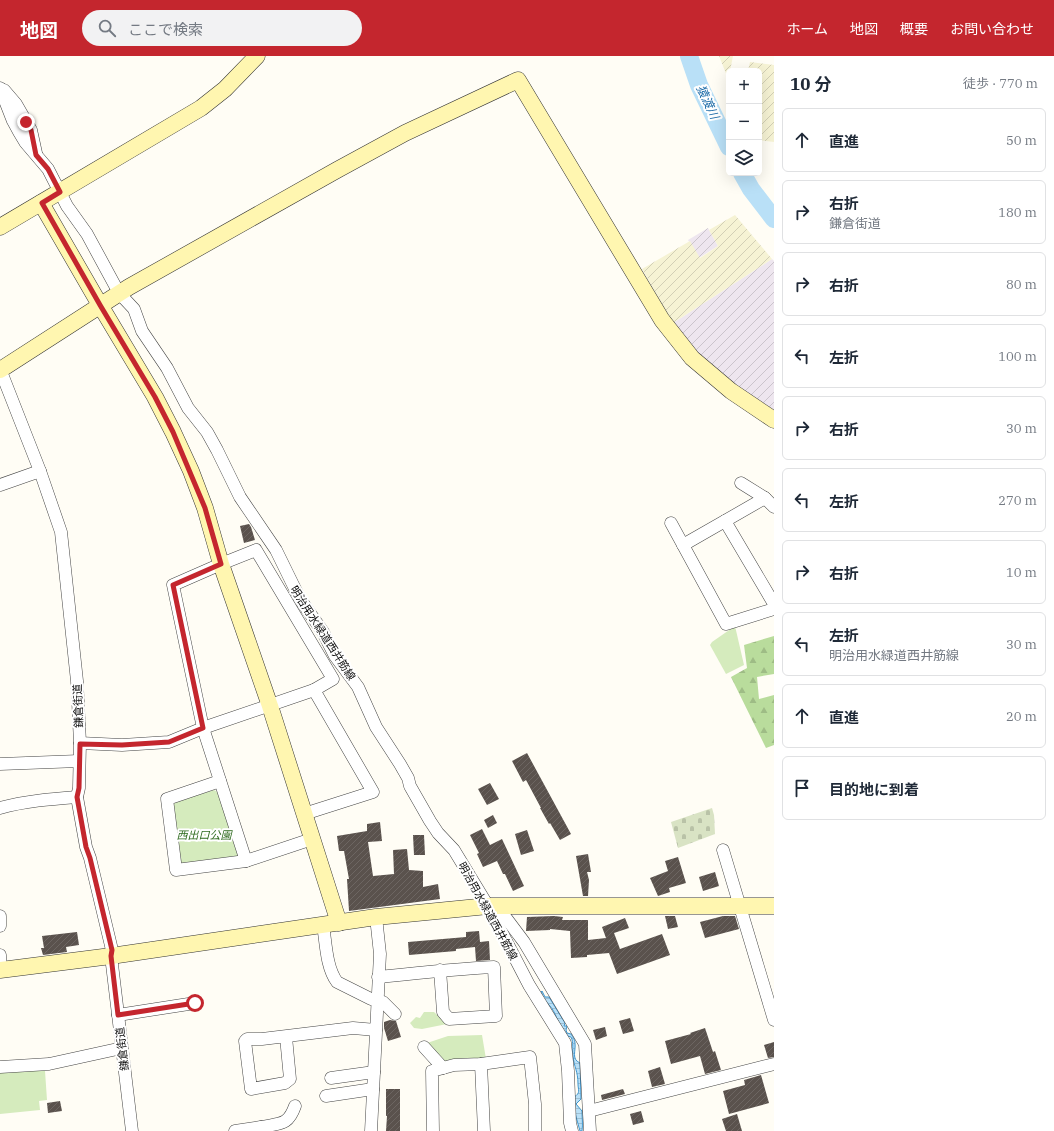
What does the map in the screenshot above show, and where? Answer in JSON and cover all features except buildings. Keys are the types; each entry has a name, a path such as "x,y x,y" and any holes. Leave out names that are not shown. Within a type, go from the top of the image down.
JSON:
{"street":[{"path":"0,227 201,108 225,89 257,56"},
{"path":"0,370 119,293 405,132 518,80 662,320 692,358 731,391 774,420"},
{"name":"明治用水緑道西井筋線","path":"0,87 13,121 25,142 48,169 67,206 86,234 119,293 134,309 142,331 167,368 188,408 217,450 240,497 276,550 300,599 324,633 335,656 358,687 376,727 400,764 408,778 410,786 430,821 438,833 454,850 492,906 529,985 565,1043 568,1070 570,1123 572,1131"},
{"path":"42,203 100,305 155,397 173,432 205,508 221,564 270,706 339,922"},
{"name":"鎌倉街道","path":"0,370 40,471 60,532 77,681 80,744 79,788 77,797 86,847 112,950 111,956 132,1131"},
{"path":"0,485 40,471"},
{"path":"741,483 765,498 774,507"},
{"path":"683,545 765,498"},
{"path":"725,521 774,604"},
{"path":"671,523 726,624 774,609"},
{"path":"80,744 122,745 169,742 203,728 314,690 333,679 256,550 173,585 203,728 246,861"},
{"path":"304,814 373,792 314,690"},
{"path":"0,764 79,761"},
{"path":"220,781 167,799 176,870 246,861 312,839"},
{"path":"0,808 38,800 77,797"},
{"path":"723,850 774,1020"},
{"path":"492,906 524,942 585,1044 590,1131"},
{"path":"0,965 111,956 376,917 492,906 774,906"},
{"path":"0,916 0,926"},
{"path":"371,1131 380,954 376,917"},
{"path":"323,925 329,963 337,982 371,999 383,1002 395,1014"},
{"path":"378,977 440,970 494,967 496,1016 449,1019 443,1012 440,970"},
{"path":"118,1015 195,1003"},
{"path":"286,1037 290,1079 285,1083 251,1089 245,1041 247,1039 286,1037 354,1028 376,1030"},
{"path":"424,1047 443,1068"},
{"path":"0,1068 49,1064 122,1048"},
{"path":"434,1131 432,1072 454,1065 481,1064 530,1057 535,1104 535,1131"},
{"path":"481,1064 484,1131"},
{"path":"589,1111 774,1064"},
{"path":"331,1078 374,1072"},
{"path":"326,1096 374,1089"},
{"path":"235,1131 261,1129 284,1122 291,1117 295,1106"}],"shaded area":[{"path":"719,56 733,56 731,68 726,68 726,74"},
{"path":"750,62 774,65 774,142 762,140 762,68 749,68"},
{"path":"735,215 772,259 673,323 642,269 690,241 700,258 718,246 709,230"},
{"path":"708,228 718,246 699,258 688,240"},
{"path":"772,259 774,261 774,410 732,383 700,355 673,323"}],"green space":[{"path":"735,626 744,665 726,674 710,645"},
{"path":"774,636 774,674 757,677 759,699 774,695 774,745 766,748 731,677 747,668 744,645"},
{"name":"西出口公園","path":"214,790 219,793 238,855 236,858 184,864 181,862 173,807 175,802"},
{"path":"712,808 715,834 678,848 671,822"},
{"path":"424,1012 434,1012 447,1024 422,1029 414,1028 410,1023 416,1017 420,1018"},
{"path":"482,1035 486,1059 441,1060 427,1043 448,1036"},
{"path":"45,1071 47,1100 39,1101 40,1110 0,1114 0,1072"}],"water":[{"path":"542,991 545,997 549,997 565,1023 564,1026 567,1026 567,1033 571,1034 575,1041 574,1054 577,1061 580,1063 581,1099 576,1104 582,1111 582,1131 580,1131 575,1113 574,1097 578,1094 579,1090 573,1053 572,1039 571,1037 565,1035 553,1011 543,998"}],"waterway":[{"name":"猿渡川","path":"689,56 699,85 726,141"},
{"name":"猿渡川","path":"744,176 751,189 774,219"}],"route":[{"path":"26,122 31,130 36,155 48,169 60,192 42,203 100,305 155,397 173,432 191,471 205,508 221,564 173,585 203,728 169,742 122,745 80,744 79,788 77,797 86,847 112,950 111,956 118,1015 195,1003"}]}
